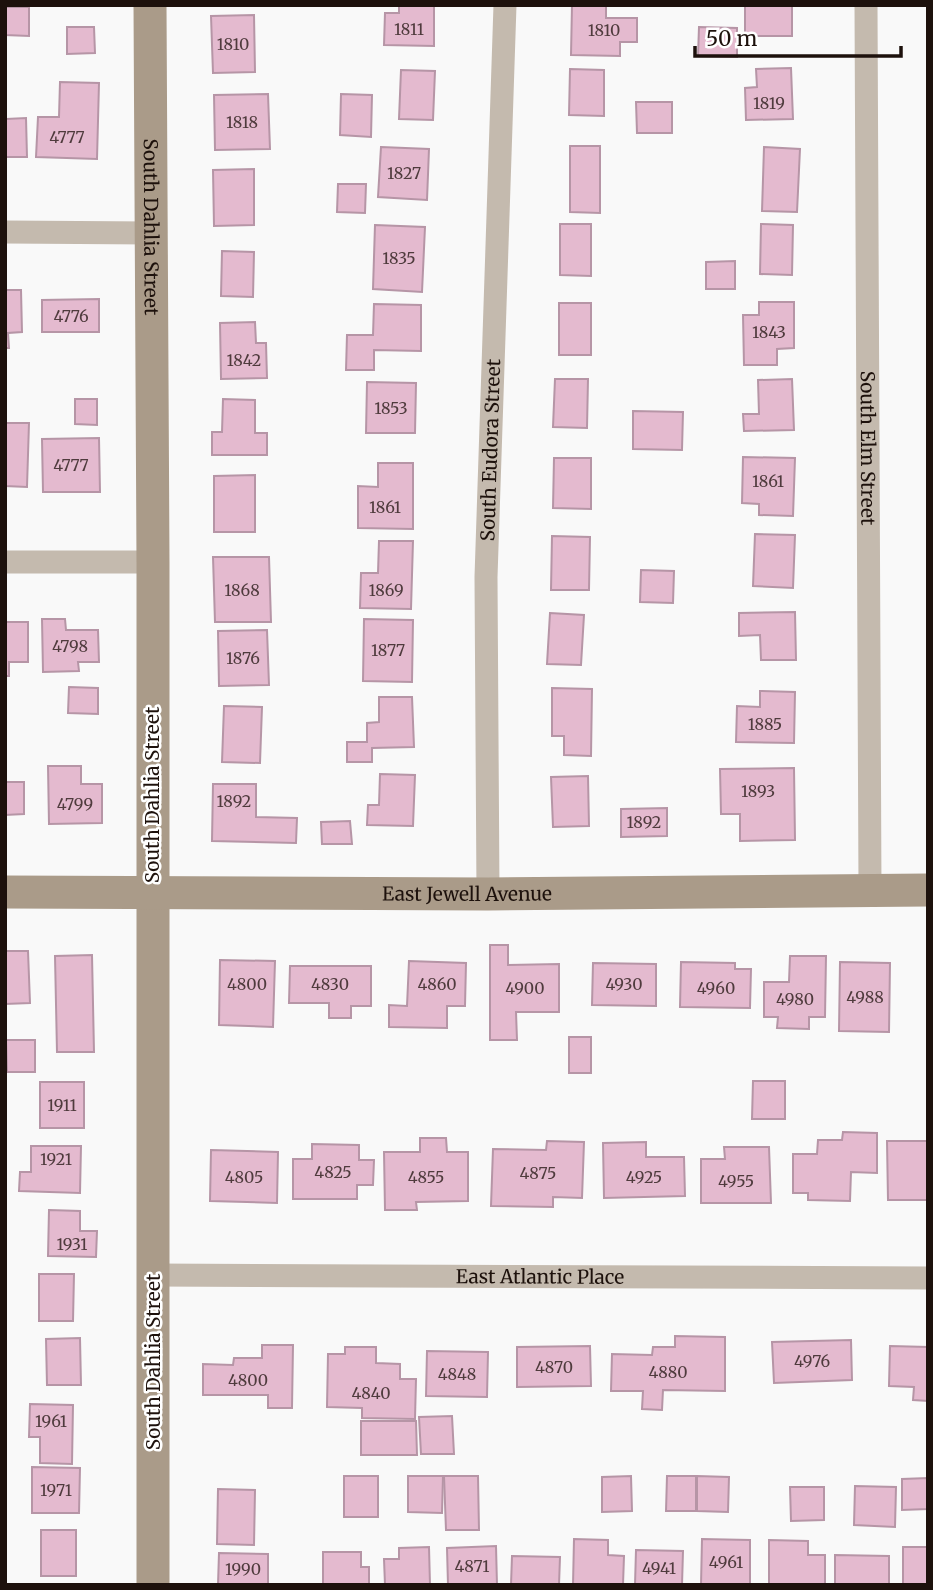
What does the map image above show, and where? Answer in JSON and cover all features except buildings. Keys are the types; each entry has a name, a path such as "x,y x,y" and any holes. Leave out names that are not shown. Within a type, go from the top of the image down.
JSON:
{"street":[{"name":"South Dahlia Street","path":"150,5 153,1585"},
{"name":"South Eudora Street","path":"488,894 486,577 505,5"},
{"name":"South Elm Street","path":"866,5 870,889"},
{"path":"5,232 151,233"},
{"path":"5,562 153,562"},
{"name":"East Jewell Avenue","path":"5,892 488,894 928,890"},
{"name":"East Atlantic Place","path":"152,1275 928,1278"}]}
